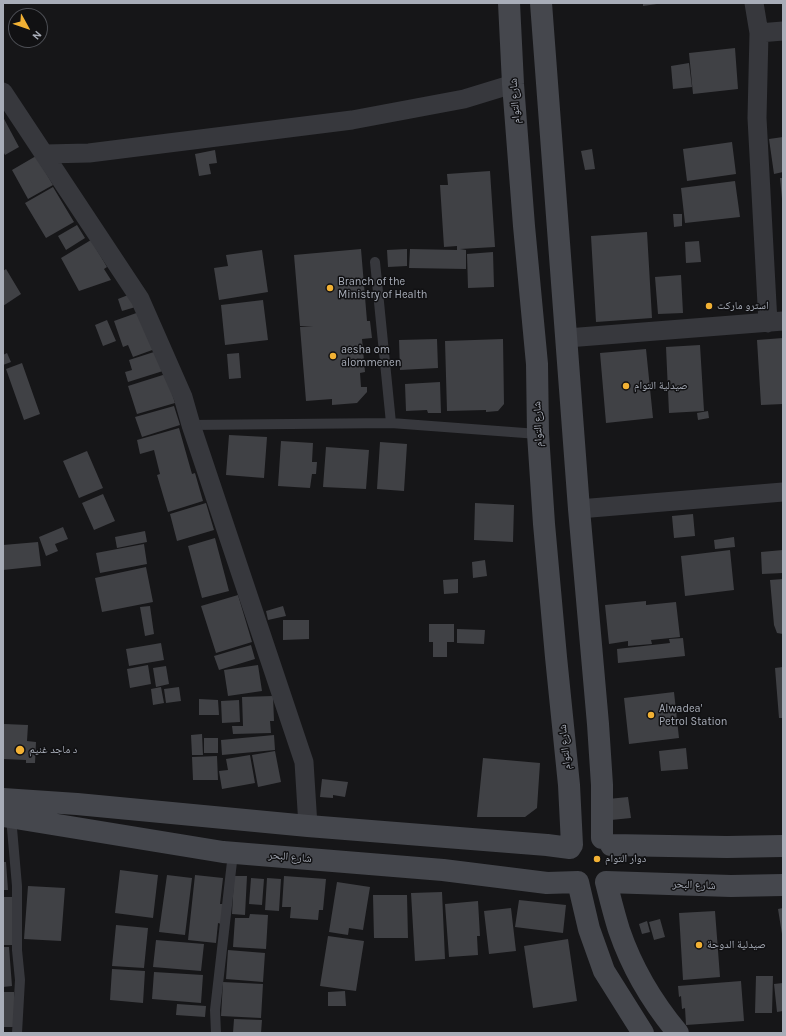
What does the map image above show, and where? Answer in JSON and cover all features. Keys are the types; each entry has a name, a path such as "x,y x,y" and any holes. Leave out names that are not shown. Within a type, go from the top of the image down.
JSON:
{"main road":[{"name":"شارع التوام","path":"509,3 513,84 524,226 537,364 538,434 556,657 569,786 571,847"},
{"path":"541,3 579,509 607,842 617,858 615,872 606,882 598,886 582,884 574,880 569,873 567,856 571,847 583,838 596,836 607,842 727,847 783,846"},
{"path":"6,811 101,806 308,826 571,847"},
{"name":"شارع البحر","path":"6,811 233,853 443,870 547,883 578,882 589,930 604,971 643,1033"},
{"path":"606,882 618,928 642,983 659,1010 678,1033"},
{"name":"شارع البحر","path":"606,882 731,886 783,885"}],"street":[{"path":"567,338 775,322 757,118 759,33 754,3"},
{"path":"759,33 783,31"},
{"path":"45,154 89,153 352,120 464,99 513,84"},
{"path":"3,92 140,299 183,397 304,762 308,826"},
{"path":"579,509 783,492"}],"lane":[{"path":"375,262 391,423"},
{"path":"192,425 391,423 538,434"},
{"path":"6,811 17,886 17,950 20,980 17,1033"},
{"path":"216,1033 216,1010 233,853"}],"building":[{"path":"643,3 657,3 657,4 643,6"},
{"path":"735,48 738,89 693,94 689,53"},
{"path":"689,63 692,87 673,89 671,66"},
{"path":"3,117 19,147 5,155 3,151"},
{"path":"783,137 783,172 774,174 769,139"},
{"path":"732,142 736,174 687,181 683,149"},
{"path":"592,149 595,169 585,170 581,151"},
{"path":"215,150 217,163 209,164 211,174 199,176 195,154"},
{"path":"36,156 53,185 28,199 12,170"},
{"path":"490,171 495,247 460,249 466,250 466,269 409,268 410,249 457,250 457,246 444,247 440,185 448,185 447,174"},
{"path":"780,178 783,178 783,199 782,199"},
{"path":"735,181 740,217 685,223 681,188"},
{"path":"53,187 74,222 46,238 25,203"},
{"path":"673,214 682,214 682,226 674,227"},
{"path":"77,225 85,238 66,250 58,236"},
{"path":"647,232 652,318 596,322 591,236"},
{"path":"91,240 107,267 104,269 111,280 79,291 61,258"},
{"path":"699,241 701,262 686,263 685,242"},
{"path":"361,249 367,321 370,321 372,338 362,339 365,372 360,373 361,387 367,387 367,392 357,403 332,405 332,399 306,401 300,327 313,326 300,326 294,255"},
{"path":"407,249 407,266 388,267 387,250"},
{"path":"262,250 268,292 219,300 214,268 228,266 226,255"},
{"path":"493,252 494,287 468,288 467,254"},
{"path":"6,269 21,294 3,306 3,271"},
{"path":"681,275 683,313 658,314 655,277"},
{"path":"128,295 139,306 122,311 118,299"},
{"path":"263,300 268,340 225,345 221,305"},
{"path":"142,311 155,349 133,357 128,345 123,347 114,321"},
{"path":"107,320 116,341 103,346 95,325"},
{"path":"783,338 783,404 761,405 757,340"},
{"path":"437,339 438,368 400,370 399,340"},
{"path":"503,339 504,404 498,411 447,411 445,341"},
{"path":"700,345 704,411 669,413 666,347"},
{"name":"صيدلية التوام","path":"646,349 653,418 606,423 600,353"},
{"path":"157,351 163,371 128,382 125,372 132,370 129,360"},
{"path":"7,353 11,362 3,365 3,355"},
{"path":"239,353 241,378 229,379 227,354"},
{"path":"22,363 40,414 24,420 6,369"},
{"path":"166,374 175,403 137,414 128,386"},
{"path":"440,382 441,413 428,413 427,410 406,411 405,384"},
{"path":"174,406 180,425 142,437 135,417"},
{"path":"708,411 709,418 698,420 697,413"},
{"path":"179,428 192,474 195,473 203,501 168,512 157,475 160,474 154,450 140,454 137,440"},
{"path":"229,435 267,437 264,478 226,475"},
{"path":"281,441 313,443 312,462 317,462 316,474 312,474 310,488 278,486"},
{"path":"380,442 407,444 404,491 377,489"},
{"path":"326,447 369,450 366,489 323,487"},
{"path":"87,451 103,488 79,498 63,461"},
{"path":"103,494 115,521 94,530 82,503"},
{"path":"206,503 214,530 177,541 170,514"},
{"path":"475,503 514,505 513,542 474,540"},
{"path":"693,514 695,536 674,538 672,516"},
{"path":"63,527 68,539 55,544 58,551 46,556 39,537"},
{"path":"145,531 147,542 117,548 115,537"},
{"path":"734,537 735,547 715,549 714,540"},
{"path":"215,538 229,591 202,598 188,546"},
{"path":"38,542 41,566 3,570 3,545"},
{"path":"144,544 147,564 100,573 96,553"},
{"path":"730,550 734,590 685,596 681,556"},
{"path":"783,550 783,573 762,574 761,552"},
{"path":"485,560 487,576 473,578 472,562"},
{"path":"146,567 153,602 102,612 95,578"},
{"path":"458,579 458,593 444,594 443,580"},
{"path":"783,579 783,634 777,633 774,625 770,580"},
{"path":"238,595 252,642 216,653 201,606"},
{"path":"646,601 646,605 676,602 680,637 651,640 652,644 628,646 628,641 609,644 605,605"},
{"path":"150,606 154,634 145,636 140,607"},
{"path":"283,606 286,616 268,620 266,611"},
{"path":"283,620 309,620 309,639 283,640"},
{"path":"429,624 454,624 454,642 447,642 447,657 433,657 433,642 429,642"},
{"path":"457,629 485,630 484,644 457,643"},
{"path":"683,638 685,656 618,663 617,649 670,643 669,639"},
{"path":"161,643 164,660 129,666 126,649"},
{"path":"251,645 255,659 219,670 214,656"},
{"path":"148,665 151,684 130,688 127,669"},
{"path":"258,665 262,691 228,696 224,670"},
{"path":"166,666 169,684 156,687 153,668"},
{"path":"783,667 783,718 779,718 775,668"},
{"path":"161,687 164,703 153,705 151,689"},
{"path":"179,687 181,701 166,703 164,689"},
{"path":"674,692 679,738 629,744 624,698"},
{"path":"273,696 274,721 270,721 271,733 233,734 232,726 243,726 242,697"},
{"path":"199,699 218,700 219,715 199,715"},
{"path":"239,700 240,722 222,723 221,701"},
{"name":"د ماجد غنيم","path":"4,724 28,725 27,741 36,742 35,763 26,763 26,760 3,759"},
{"path":"202,734 203,755 192,755 191,735"},
{"path":"274,735 275,750 222,755 221,740"},
{"path":"204,738 218,738 218,753 204,753"},
{"path":"686,748 688,769 661,771 659,751"},
{"path":"275,751 281,782 258,787 252,755"},
{"path":"250,755 255,783 222,789 219,771 228,770 226,759"},
{"path":"217,756 218,780 193,780 192,757"},
{"path":"483,758 540,763 537,808 525,817 477,817"},
{"path":"322,779 348,782 345,797 333,795 333,798 320,797"},
{"path":"628,797 631,818 611,820 608,799"},
{"path":"3,862 6,862 8,890 3,890"},
{"path":"120,870 158,875 153,918 115,913"},
{"path":"167,875 192,878 185,935 159,932"},
{"path":"195,875 223,878 220,904 224,904 221,924 218,923 216,943 188,940"},
{"path":"234,876 247,876 245,915 232,914"},
{"path":"284,876 326,879 323,910 319,910 318,920 290,918 291,907 282,907"},
{"path":"251,878 264,879 262,905 249,904"},
{"path":"267,878 281,879 279,911 265,910"},
{"path":"337,882 370,887 363,930 349,928 348,935 329,932"},
{"path":"28,886 65,888 61,941 24,939"},
{"path":"442,892 445,959 415,961 411,893"},
{"path":"373,895 407,895 408,938 374,938"},
{"path":"3,897 15,897 14,945 3,945"},
{"path":"519,900 566,905 563,933 515,927"},
{"path":"478,901 480,936 477,936 478,955 449,957 445,904"},
{"path":"511,908 516,951 489,954 484,911"},
{"path":"783,908 783,934 782,934 778,909"},
{"name":"صيدلية الدوحة","path":"715,911 720,977 683,980 679,913"},
{"path":"250,914 268,915 266,949 233,947 235,918 249,918"},
{"path":"660,919 665,937 654,940 649,922"},
{"path":"647,921 650,932 642,934 639,924"},
{"path":"116,925 148,928 144,968 112,966"},
{"path":"328,936 364,941 356,991 320,986"},
{"path":"568,939 577,1001 533,1008 524,946"},
{"path":"156,940 204,944 201,971 153,967"},
{"path":"3,947 9,947 12,986 3,987"},
{"path":"228,950 265,953 263,982 226,979"},
{"path":"112,969 145,971 143,1003 110,1000"},
{"path":"154,972 203,975 201,1003 152,999"},
{"path":"756,976 773,976 772,1013 755,1013"},
{"path":"741,981 744,1021 686,1025 685,1008 682,1009 681,996 679,997 678,986"},
{"path":"223,982 263,984 261,1018 221,1016"},
{"path":"783,983 783,1011 777,1012 774,984"},
{"path":"345,991 346,1006 328,1006 328,992"},
{"path":"3,992 14,992 14,1027 3,1027"},
{"path":"177,1004 206,1006 205,1017 176,1015"},
{"path":"234,1019 262,1020 261,1033 233,1033"}],"place":[{"name":"Branch of the Ministry of Health","path":"330,288"},
{"name":"استرو ماركت","path":"709,306"},
{"name":"aesha om alommenen","path":"333,356"},
{"name":"صيدلية التوام","path":"626,386"},
{"name":"Alwadea' Petrol Station","path":"651,715"},
{"name":"د ماجد غنيم","path":"20,750"},
{"name":"دوار التوام","path":"597,859"},
{"name":"صيدلية الدوحة","path":"699,945"}]}
